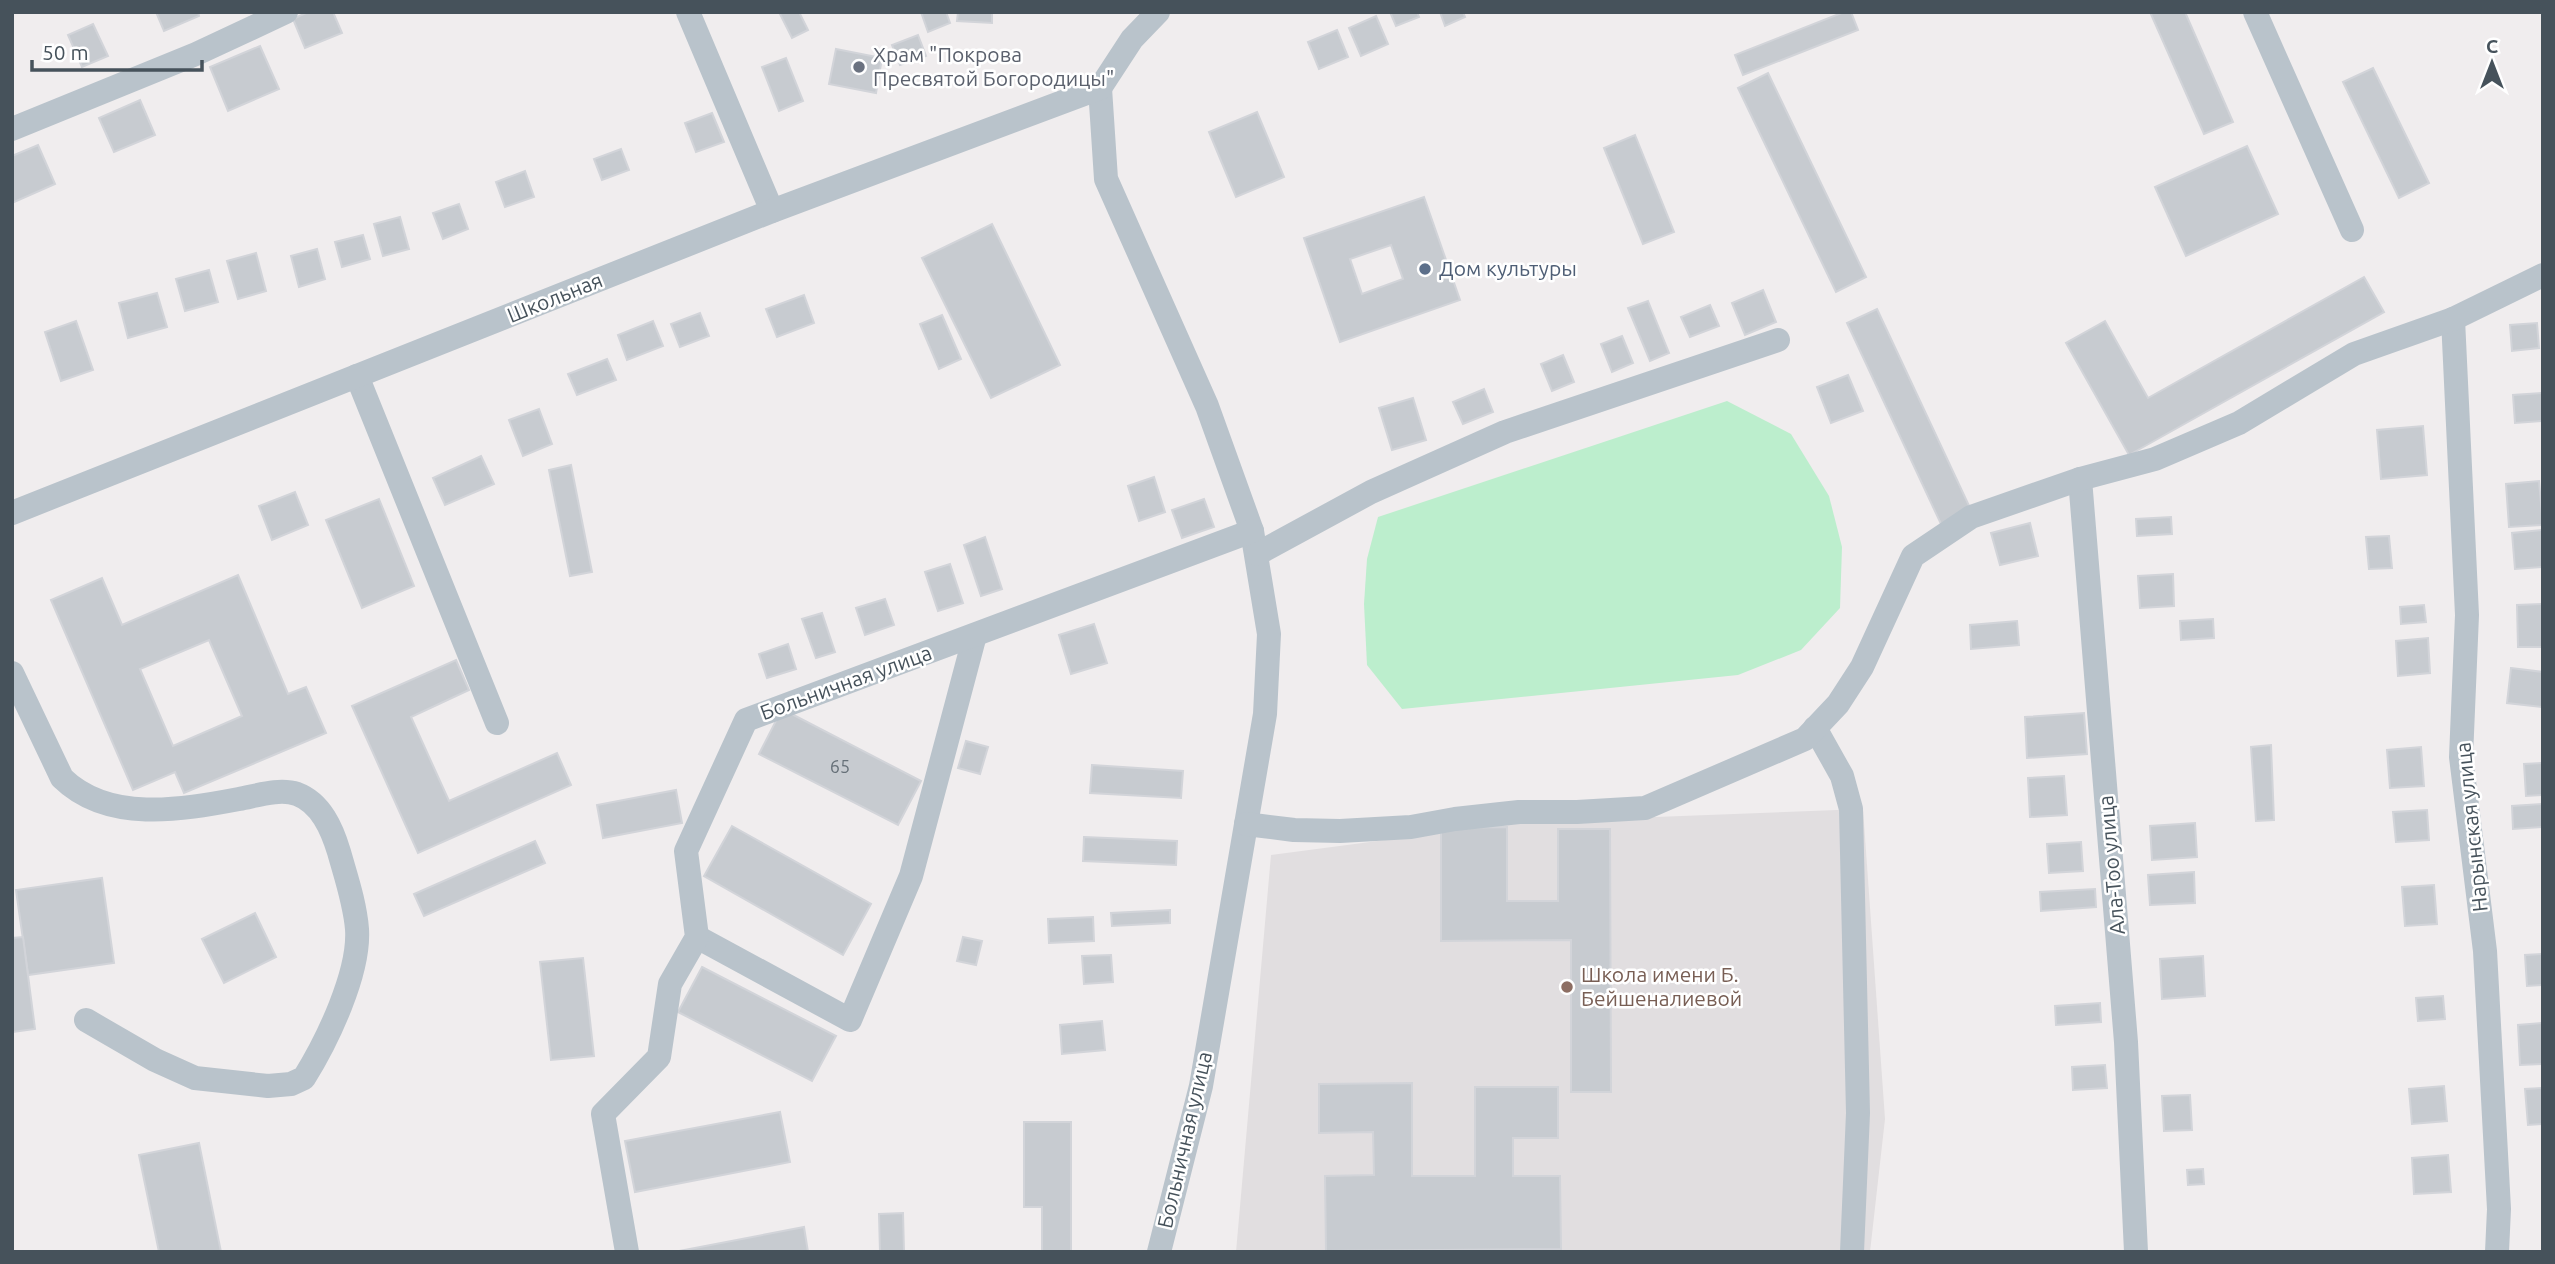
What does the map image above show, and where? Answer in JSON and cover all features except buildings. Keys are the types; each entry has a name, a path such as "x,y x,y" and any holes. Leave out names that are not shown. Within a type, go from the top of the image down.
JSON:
{"street":[{"path":"12,129 196,54 286,12"},
{"path":"688,12 772,211"},
{"path":"1100,88 1132,39 1158,12"},
{"path":"2255,12 2352,230"},
{"name":"Школьная","path":"12,513 772,211 1100,88"},
{"name":"Больничная улица","path":"1100,88 1106,179 1207,406 1254,543 1269,634 1265,714 1201,1086 1159,1252"},
{"path":"1246,824 1293,830 1340,831 1411,827 1519,812 1577,813 1645,808 1805,739 1838,704 1862,667 1913,556 1971,517 2080,479 2155,460 2239,423 2354,354 2453,319 2543,275"},
{"name":"Нарынская улица","path":"2453,319 2467,615 2461,757 2485,951 2500,1209 2497,1252"},
{"path":"1254,543 1505,432 1778,340"},
{"path":"357,376 497,723"},
{"name":"Ала-Тоо улица","path":"2080,479 2126,1042 2136,1252"},
{"name":"Больничная улица","path":"697,937 685,851 746,720 975,635 1254,543"},
{"path":"627,1252 603,1114 659,1057 670,984 697,937 850,1020 911,876 975,635"},
{"path":"12,673 62,778 74,790 109,806 164,810 276,792 296,794 320,809 334,835 349,887 357,930 348,988 304,1078 291,1084 268,1086 195,1079 155,1060 86,1020"},
{"path":"1815,728 1842,776 1851,810 1858,1113 1852,1252"}],"shaded area":[{"name":"Школа имени Б. Бейшеналиевой","path":"1863,809 1885,1119 1870,1252 1236,1252 1271,855 1522,822"}],"green space":[{"path":"1727,401 1791,434 1829,496 1842,547 1840,608 1801,650 1738,675 1402,709 1367,665 1364,604 1367,559 1378,517"}],"place":[{"name":"Храм \"Покрова Пресвятой Богородицы\"","path":"859,67"},
{"name":"Дом культуры","path":"1425,269"},
{"name":"Школа имени Б. Бейшеналиевой","path":"1567,987"}]}
